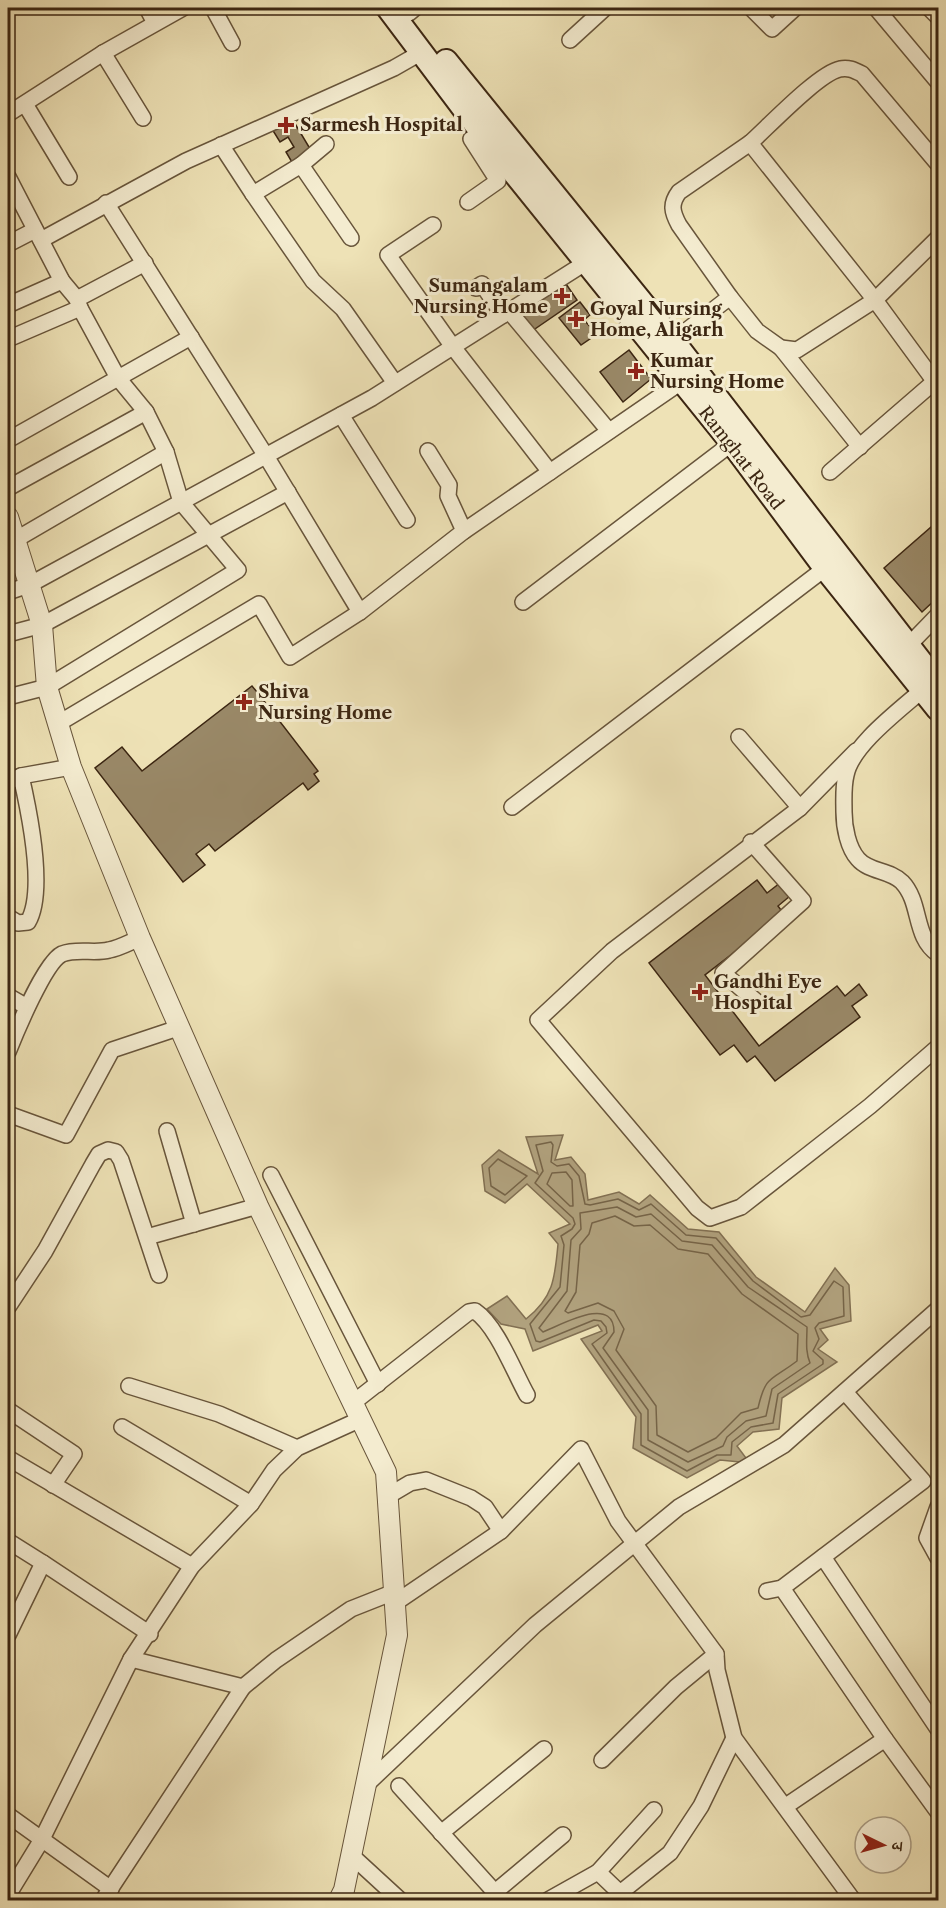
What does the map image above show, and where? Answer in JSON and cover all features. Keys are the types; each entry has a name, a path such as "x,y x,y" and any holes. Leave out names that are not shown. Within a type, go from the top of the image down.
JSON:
{"main road":[{"name":"Ramghat Road","path":"404,9 422,52 482,133 673,341 832,563 908,646 932,684 939,709"},
{"name":"Ramghat Road","path":"404,9 594,257 681,382 932,684"}],"street":[{"path":"147,8 155,24"},
{"path":"8,114 103,53 183,8"},
{"path":"213,8 232,43"},
{"path":"570,40 605,8"},
{"path":"751,8 772,29 795,8"},
{"path":"876,8 939,82"},
{"path":"929,8 939,17"},
{"path":"8,244 38,235 220,145 394,68 422,52"},
{"path":"103,53 143,118"},
{"path":"860,447 781,348 757,331 730,297 679,225 672,212 673,201 679,192 750,143 816,83 837,69 849,68 862,74 939,164"},
{"path":"25,104 69,177"},
{"path":"468,202 498,182 471,139 482,133"},
{"path":"750,143 875,300 936,384 830,472"},
{"path":"253,194 301,165 327,144"},
{"path":"220,145 313,281 343,309 395,383"},
{"path":"301,165 351,238"},
{"path":"8,178 62,281 78,303 118,378 146,412 166,452 182,502 238,570 47,687 8,697"},
{"path":"106,202 266,456 360,612"},
{"path":"433,225 388,255 453,347 550,472"},
{"path":"781,348 797,350 875,300 939,238"},
{"path":"8,592 29,585 341,415 594,257"},
{"path":"8,339 78,303 145,263"},
{"path":"8,305 62,281"},
{"path":"476,288 483,284 609,431"},
{"path":"673,341 730,297"},
{"path":"8,440 192,337"},
{"path":"60,723 259,604 290,657 360,612 464,531 681,382"},
{"path":"8,488 146,412"},
{"path":"341,415 406,520"},
{"path":"523,602 732,443"},
{"path":"428,451 449,485 448,496 464,531"},
{"path":"14,549 166,452"},
{"path":"8,634 42,625 288,492"},
{"path":"8,517 14,549 42,625 47,687 60,723 71,767 140,938 182,1027 258,1206 386,1472 397,1635 351,1856 339,1900"},
{"path":"512,807 832,563"},
{"path":"908,646 939,615"},
{"path":"932,684 856,751 800,808 752,842 612,951 538,1020 697,1208 710,1218 741,1207 870,1106 939,1047"},
{"path":"740,737 800,808"},
{"path":"856,751 846,774 844,791 844,822 850,844 858,860 892,875 903,883 911,895 920,930 929,948 939,954"},
{"path":"8,917 18,923 28,922 34,912 35,860 31,819 14,779 71,767"},
{"path":"752,842 803,901 723,974 757,1002"},
{"path":"8,1052 27,1007 54,961 61,955 109,950 140,938"},
{"path":"8,996 27,1007"},
{"path":"9,1116 66,1135 112,1050 182,1027"},
{"path":"167,1131 194,1224"},
{"path":"8,1307 45,1251 99,1154 108,1150 116,1152 121,1160 159,1275"},
{"path":"271,1175 378,1384"},
{"path":"147,1238 258,1206"},
{"path":"366,1785 535,1625 679,1507 784,1444 939,1309"},
{"path":"8,1895 41,1841 131,1659 150,1634 192,1566 250,1504 274,1470 297,1448 357,1411 378,1384 469,1312 475,1311 483,1316 527,1395"},
{"path":"129,1386 219,1414 297,1448"},
{"path":"845,1392 923,1481 823,1557 774,1589 939,1812"},
{"path":"8,1410 74,1454 53,1485"},
{"path":"122,1427 250,1504"},
{"path":"8,1815 107,1895 243,1687 276,1660 351,1609 394,1598 501,1531 581,1449 618,1521 636,1542 716,1654 717,1670 734,1738 757,1773 786,1806 853,1900"},
{"path":"8,1458 192,1566"},
{"path":"388,1496 410,1483 426,1480 485,1507 501,1531"},
{"path":"939,1507 927,1538 939,1558"},
{"path":"8,1541 150,1634"},
{"path":"823,1557 939,1729"},
{"path":"8,1635 12,1615 43,1563"},
{"path":"602,1760 676,1687 716,1654"},
{"path":"131,1659 243,1687"},
{"path":"598,1872 620,1893 670,1853 701,1806 734,1738"},
{"path":"786,1806 885,1739"},
{"path":"441,1833 544,1749"},
{"path":"399,1786 498,1897 563,1835"},
{"path":"548,1900 598,1872 654,1810"},
{"path":"351,1856 400,1900"}],"water":[{"path":"563,1135 555,1160 571,1157 585,1174 588,1200 619,1192 639,1204 650,1195 688,1229 719,1232 756,1277 805,1312 835,1268 849,1285 851,1321 820,1329 828,1340 818,1349 837,1362 782,1398 779,1429 753,1432 737,1446 746,1458 740,1462 720,1460 687,1478 633,1448 636,1417 581,1339 602,1331 598,1325 533,1351 525,1329 501,1324 487,1309 507,1296 526,1319 535,1311 548,1294 556,1267 558,1244 549,1233 570,1224 527,1184 505,1203 485,1191 482,1165 499,1150 538,1174 526,1137"}],"building":[{"path":"291,117 312,152 293,164 286,152 294,147 288,137 280,142 272,129"},
{"path":"562,278 577,300 529,333 514,311 530,300 533,305 558,287"},
{"path":"580,302 590,315 584,320 597,334 581,345 559,318"},
{"path":"629,350 651,379 623,402 600,372"},
{"path":"938,521 938,597 922,612 884,568"},
{"path":"267,684 275,693 264,701 318,771 314,774 319,781 308,790 303,783 215,851 209,844 196,854 205,865 183,882 95,768 122,747 142,771 252,686 257,692"},
{"path":"757,880 767,893 780,883 790,896 778,906 784,914 705,975 759,1046 837,986 845,996 859,984 867,995 852,1006 860,1017 775,1081 755,1056 747,1062 734,1045 720,1055 649,963"}],"place":[{"name":"Sarmesh Hospital","path":"286,125"},
{"name":"Sumangalam Nursing Home","path":"562,296"},
{"name":"Goyal Nursing Home, Aligarh","path":"576,319"},
{"name":"Kumar Nursing Home","path":"636,371"},
{"name":"Shiva Nursing Home","path":"244,702"},
{"name":"Gandhi Eye Hospital","path":"700,992"}]}
